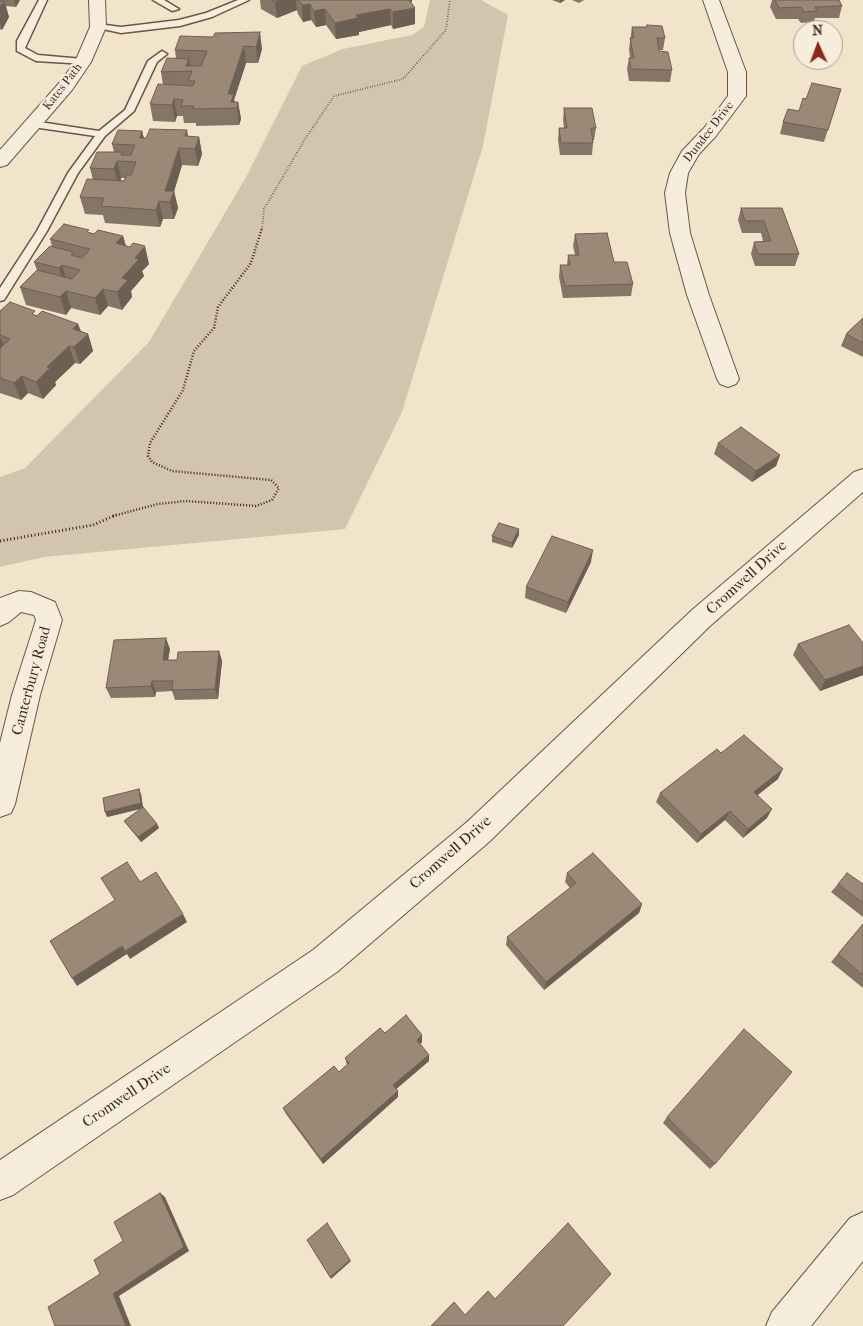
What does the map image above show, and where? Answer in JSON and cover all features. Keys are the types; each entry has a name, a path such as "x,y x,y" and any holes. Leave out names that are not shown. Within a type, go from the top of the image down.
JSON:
{"street":[{"name":"Kates Path","path":"0,161 66,86 83,62 98,27 98,0"},
{"name":"Dundee Drive","path":"711,0 737,72 736,96 710,132 691,151 679,173 675,194 685,251 698,295 728,379"},
{"name":"Cromwell Drive","path":"0,1182 325,961 478,832 551,759 702,618 863,478"},
{"name":"Canterbury Road","path":"0,615 10,605 19,601 31,602 46,609 49,620 26,695 0,804"},
{"path":"786,1326 863,1231"}],"lane":[{"path":"43,0 22,41 20,49 36,58 83,62"},
{"path":"157,0 175,9"},
{"path":"98,27 121,30 180,23 209,15 246,0"},
{"path":"0,297 42,231 73,172 101,134 129,111 153,61 162,54"},
{"path":"33,124 101,134"}],"path":[{"path":"0,541 93,525 158,504 186,501 256,506 272,500 279,488 272,480 172,471 152,462 148,456 150,443 183,390 194,351 214,328 218,307 250,263 260,234 264,209 294,161 305,139 334,96 345,92 389,84 411,72 446,30 450,0"}],"shaded area":[{"path":"430,0 481,0 508,15 483,146 402,412 345,529 44,557 0,567 0,477 25,468 149,342 245,179 302,66 343,49 412,35 424,27"}],"building":[{"path":"298,0 409,0 415,8 393,12 390,9 356,15 358,18 335,23 325,9 314,11 310,4 302,5"},
{"path":"775,0 839,0 842,6 815,7 817,11 804,12 801,7 779,8"},
{"path":"647,25 662,26 665,38 657,38 659,51 668,52 672,70 631,69 629,58 634,58 630,38 634,38 632,27 647,27"},
{"path":"260,32 256,47 244,46 228,94 234,94 231,102 238,102 237,108 193,109 194,106 181,106 183,100 174,99 172,105 150,104 158,84 193,86 195,81 188,81 192,71 161,72 167,58 189,59 186,66 201,66 207,51 175,50 180,36 213,37 215,33"},
{"path":"812,83 841,89 828,130 783,122 788,109 799,111 803,98 806,99"},
{"path":"564,108 592,108 596,128 591,128 593,143 561,143 559,128 567,128"},
{"path":"150,129 187,130 185,136 199,137 195,149 179,148 165,191 174,191 170,202 159,201 156,210 101,206 104,198 80,197 87,179 124,181 127,175 131,175 136,162 117,161 114,169 90,168 97,152 122,152 121,155 131,155 135,145 112,144 118,130 142,131 140,138 146,138"},
{"path":"741,208 782,208 799,254 758,254 754,242 771,241 764,221 745,221"},
{"path":"64,224 89,230 87,232 94,234 98,230 123,236 116,243 130,247 133,243 145,246 135,258 139,259 122,278 128,280 117,292 103,289 95,298 66,291 60,297 20,287 37,270 72,279 80,270 62,265 59,268 34,262 50,246 73,252 71,255 82,258 90,249 50,239"},
{"path":"607,233 614,262 627,262 633,284 565,286 560,265 570,265 568,255 579,255 575,234"},
{"path":"10,302 35,311 32,314 37,316 42,311 78,324 73,329 88,334 74,347 69,346 47,367 50,368 36,382 22,376 14,383 0,378 0,348 10,339 0,335 0,311"},
{"path":"863,318 863,343 846,334"},
{"path":"741,427 780,455 756,471 718,443"},
{"path":"499,523 519,529 512,543 492,536"},
{"path":"552,536 593,550 568,602 526,587"},
{"path":"849,625 863,643 863,666 825,680 798,644"},
{"path":"166,638 163,660 177,660 178,652 219,651 215,689 172,690 173,681 152,681 151,686 106,688 114,640"},
{"path":"744,735 783,769 754,792 772,809 748,829 730,811 701,834 660,793 717,749 721,753"},
{"path":"139,789 141,803 105,812 103,798"},
{"path":"143,807 157,824 138,837 124,821"},
{"path":"593,853 642,904 546,982 507,937 576,883 567,873"},
{"path":"127,862 140,882 156,872 183,914 125,951 122,946 72,978 50,941 115,900 101,878"},
{"path":"847,873 863,884 863,903 838,884"},
{"path":"863,924 863,975 838,954"},
{"path":"406,1015 422,1035 417,1040 429,1055 393,1085 398,1091 321,1159 283,1108 334,1066 339,1072 349,1063 345,1058 380,1028 385,1033"},
{"path":"744,1029 792,1072 715,1164 667,1117"},
{"path":"160,1193 184,1247 113,1294 126,1326 55,1326 48,1307 100,1274 94,1260 123,1241 114,1222"},
{"path":"327,1223 350,1260 330,1277 307,1240"},
{"path":"568,1223 611,1274 563,1326 431,1326 454,1302 465,1315 488,1291 495,1299"}]}
